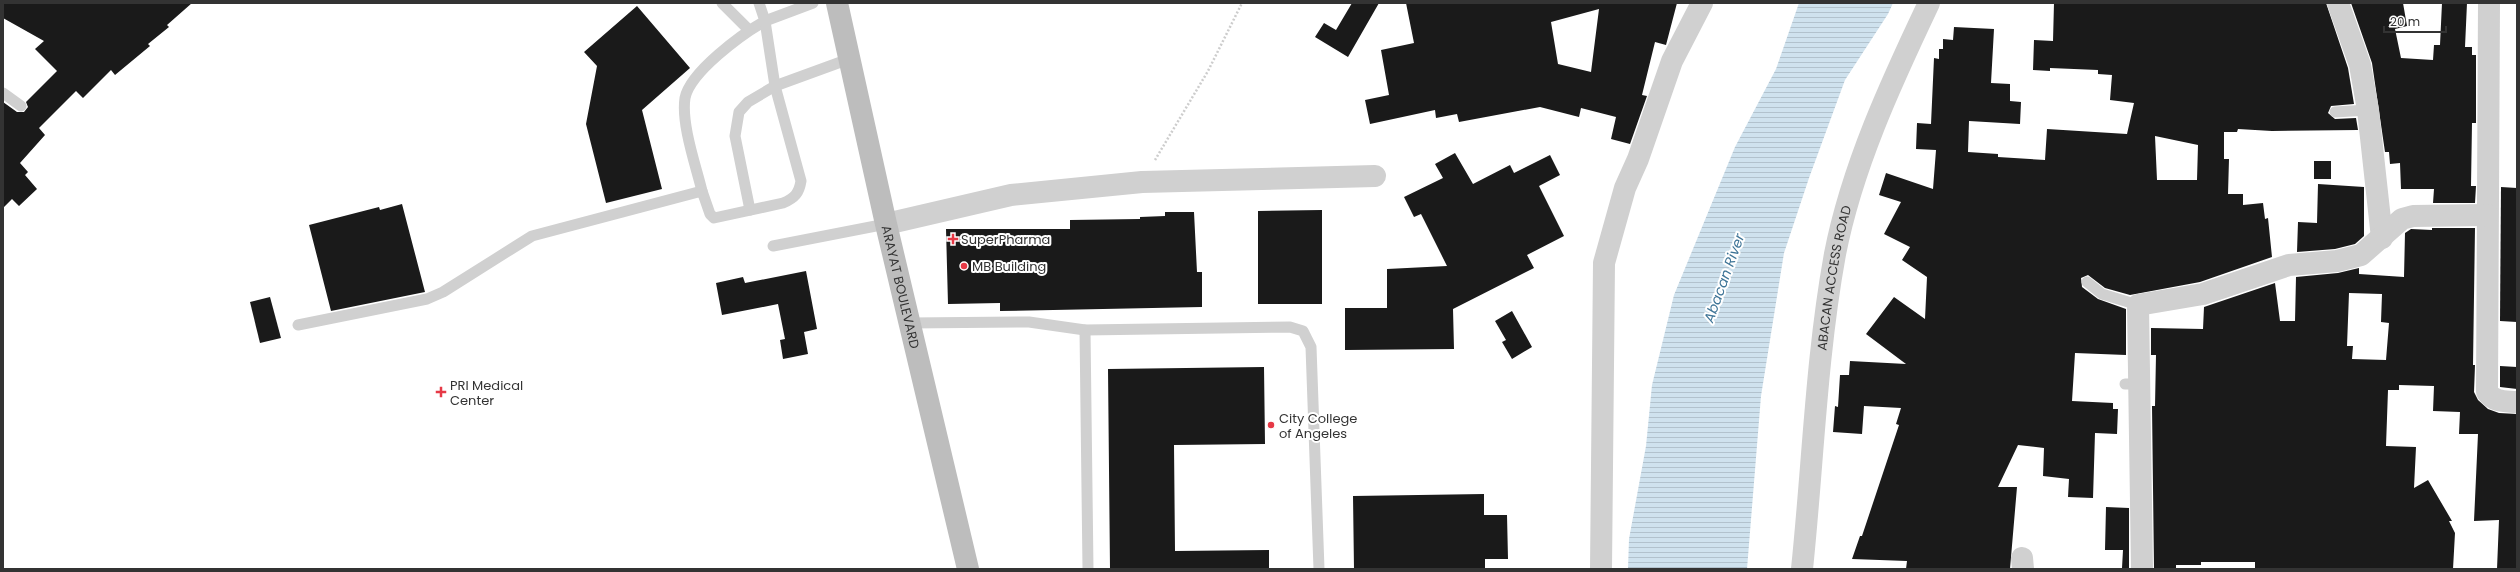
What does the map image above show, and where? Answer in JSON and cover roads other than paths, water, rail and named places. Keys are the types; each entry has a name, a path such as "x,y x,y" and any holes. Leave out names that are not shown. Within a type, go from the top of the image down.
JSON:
{"main road":[{"name":"ARAYAT BOULEVARD","path":"837,3 886,224 968,569"}],"street":[{"path":"1601,569 1604,263 1625,188 1638,159 1672,61 1702,3"},
{"name":"ABACAN ACCESS ROAD","path":"1802,569 1816,402 1835,253 1856,175 1929,3"},
{"path":"2338,3 2360,65 2368,110 2382,238"},
{"path":"2488,3 2487,392 2491,398 2497,401 2517,402"},
{"path":"886,224 1011,195 1142,182 1374,176"},
{"path":"2142,569 2132,384 2138,305 2203,294 2289,265 2336,260 2361,255 2402,219 2413,216 2487,215"}],"lane":[{"path":"722,3 749,30"},
{"path":"759,3 765,21 775,86 801,181 800,190 794,199 783,203 714,218 710,214 702,192 688,135 685,98 699,72 749,30 765,21 813,3"},
{"path":"750,210 735,136 739,112 748,102 775,86 849,59"},
{"path":"3,93 21,106"},
{"path":"2335,112 2368,110"},
{"path":"298,325 427,298 443,292 532,236 702,192"},
{"path":"773,246 886,224"},
{"path":"2087,282 2102,294 2138,305"},
{"path":"910,323 1029,322 1085,330 1290,327 1303,331 1311,347 1319,569"},
{"path":"1085,330 1088,569"}],"water":[{"name":"Abacan River","path":"1799,3 1893,3 1888,14 1845,80 1809,178 1784,253 1761,396 1747,569 1628,569 1629,539 1646,446 1652,385 1674,295 1735,147 1776,69"}],"place":[{"name":"SuperPharma","path":"953,239"},
{"name":"MB Building","path":"964,266"},
{"name":"PRI Medical Center","path":"441,392"},
{"name":"City College of Angeles","path":"1271,425"}]}
